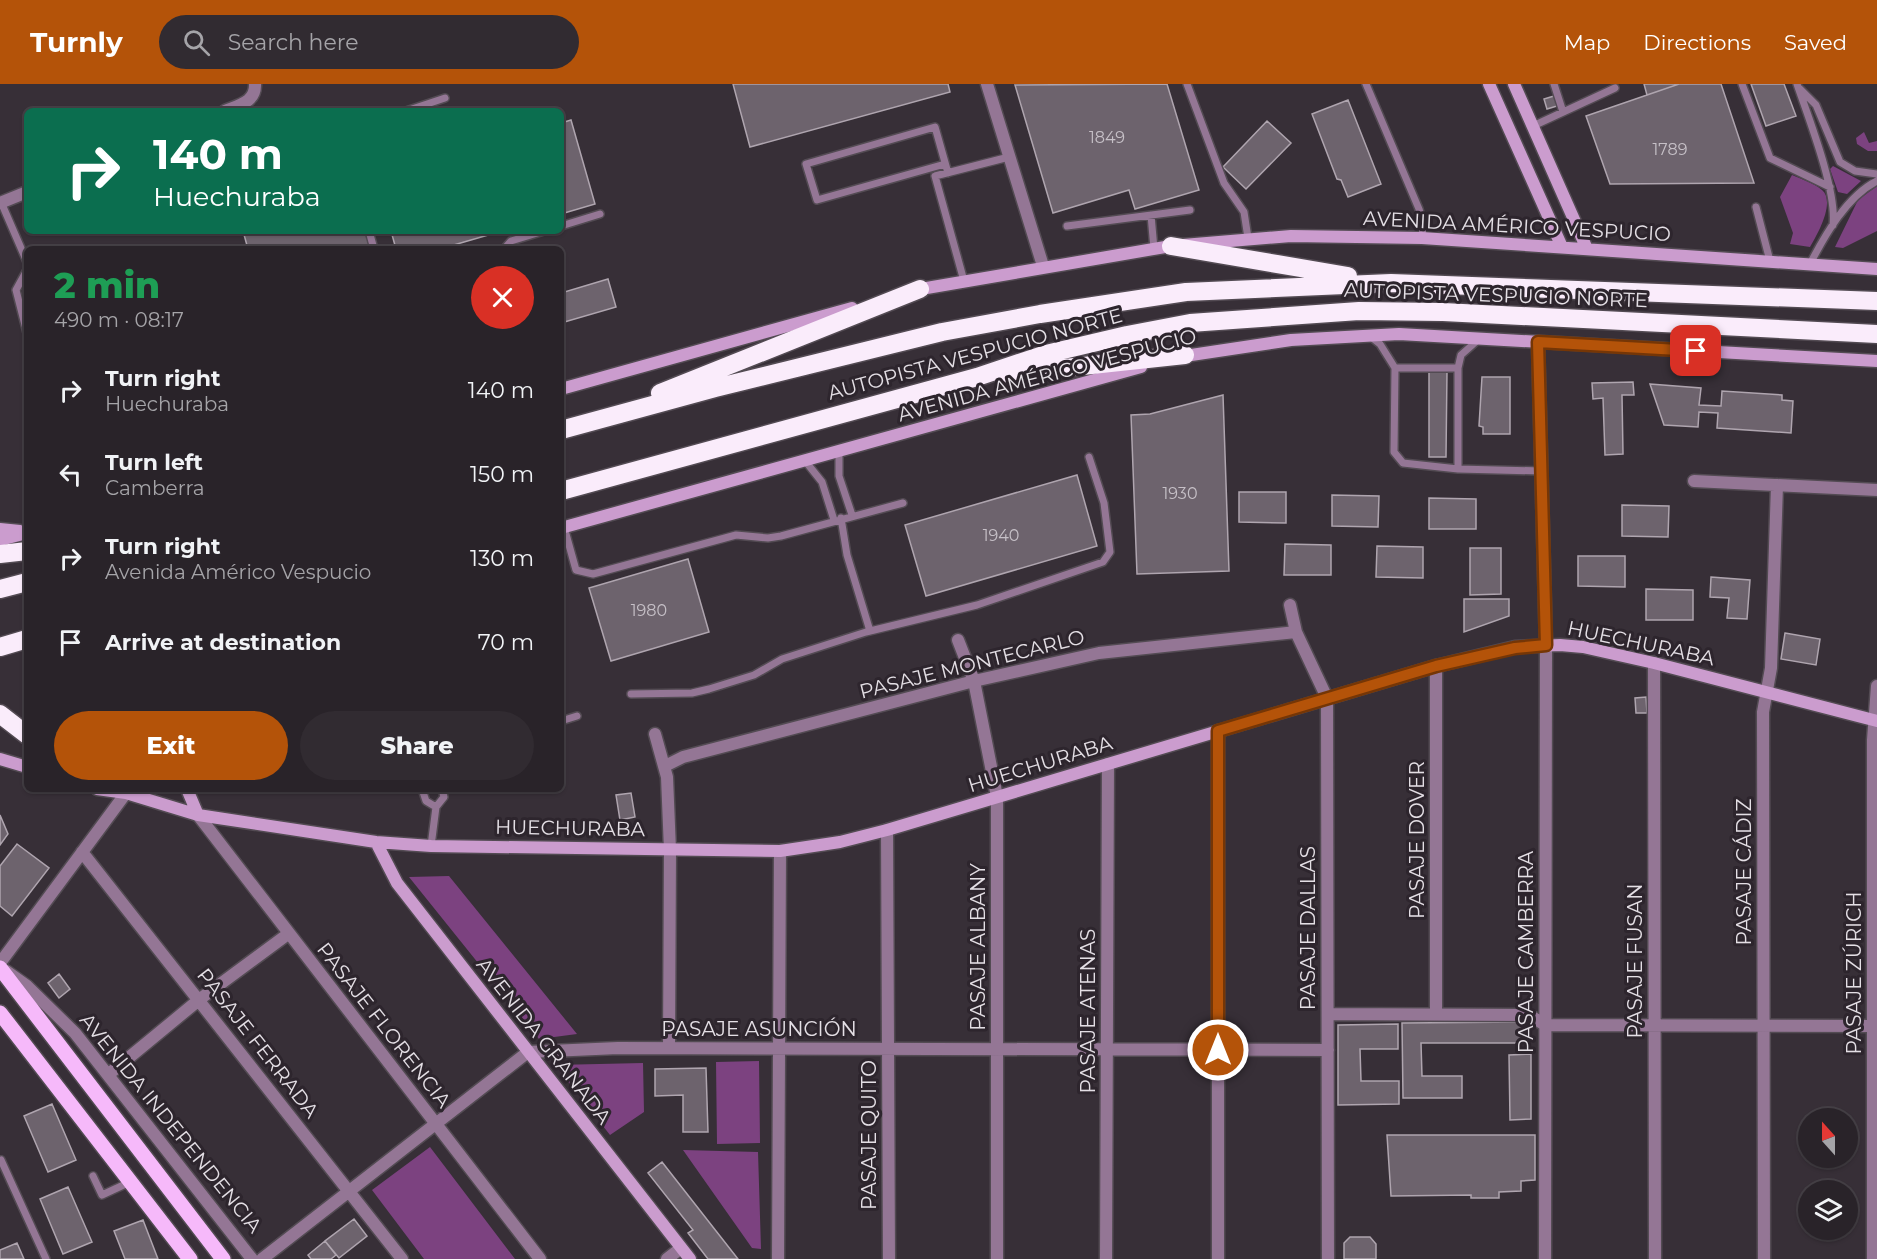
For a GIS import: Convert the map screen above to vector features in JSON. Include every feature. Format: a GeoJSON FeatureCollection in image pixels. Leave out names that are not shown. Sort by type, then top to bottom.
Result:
{"type":"FeatureCollection","features":[{"type":"Feature","properties":{"kind":"highway"},"geometry":{"type":"LineString","coordinates":[[1163,248],[1391,283]]}},
{"type":"Feature","properties":{"kind":"highway","name":"AUTOPISTA VESPUCIO NORTE"},"geometry":{"type":"LineString","coordinates":[[564,429],[879,347],[1021,317],[1186,292],[1391,283],[1877,301]]}},
{"type":"Feature","properties":{"kind":"highway"},"geometry":{"type":"LineString","coordinates":[[583,423],[920,289]]}},
{"type":"Feature","properties":{"kind":"highway","name":"AUTOPISTA VESPUCIO NORTE"},"geometry":{"type":"LineString","coordinates":[[564,490],[978,377],[1085,344],[1178,326],[1359,311],[1443,312],[1877,334]]}},
{"type":"Feature","properties":{"kind":"highway"},"geometry":{"type":"LineString","coordinates":[[978,377],[1185,355]]}},
{"type":"Feature","properties":{"kind":"highway"},"geometry":{"type":"LineString","coordinates":[[0,554],[24,551]]}},
{"type":"Feature","properties":{"kind":"highway"},"geometry":{"type":"LineString","coordinates":[[1,589],[24,583]]}},
{"type":"Feature","properties":{"kind":"highway"},"geometry":{"type":"LineString","coordinates":[[0,647],[24,640]]}},
{"type":"Feature","properties":{"kind":"highway"},"geometry":{"type":"LineString","coordinates":[[0,700],[24,718]]}},
{"type":"Feature","properties":{"kind":"highway"},"geometry":{"type":"LineString","coordinates":[[0,714],[24,733]]}},
{"type":"Feature","properties":{"kind":"main road"},"geometry":{"type":"LineString","coordinates":[[1489,84],[1562,247]]}},
{"type":"Feature","properties":{"kind":"main road"},"geometry":{"type":"LineString","coordinates":[[1514,84],[1587,249]]}},
{"type":"Feature","properties":{"kind":"main road","name":"AVENIDA AMÉRICO VESPUCIO"},"geometry":{"type":"LineString","coordinates":[[564,388],[920,289],[1043,266],[1248,238],[1335,235],[1422,238],[1877,269]]}},
{"type":"Feature","properties":{"kind":"main road","name":"AVENIDA AMÉRICO VESPUCIO"},"geometry":{"type":"LineString","coordinates":[[564,526],[839,453],[974,412],[1185,355],[1291,340],[1370,336],[1481,338],[1877,361]]}},
{"type":"Feature","properties":{"kind":"main road"},"geometry":{"type":"LineString","coordinates":[[0,529],[24,532]]}},
{"type":"Feature","properties":{"kind":"main road"},"geometry":{"type":"LineString","coordinates":[[0,540],[24,533]]}},
{"type":"Feature","properties":{"kind":"main road","name":"HUECHURABA"},"geometry":{"type":"LineString","coordinates":[[126,793],[198,815],[376,842],[431,846],[780,851],[840,842],[887,830],[1436,666],[1515,648],[1546,645],[1583,647],[1654,663],[1876,720]]}},
{"type":"Feature","properties":{"kind":"main road"},"geometry":{"type":"LineString","coordinates":[[0,759],[24,766]]}},
{"type":"Feature","properties":{"kind":"main road"},"geometry":{"type":"LineString","coordinates":[[119,792],[131,792]]}},
{"type":"Feature","properties":{"kind":"main road"},"geometry":{"type":"LineString","coordinates":[[188,792],[198,815]]}},
{"type":"Feature","properties":{"kind":"main road","name":"AVENIDA GRANADA"},"geometry":{"type":"LineString","coordinates":[[376,842],[397,883],[690,1259]]}},
{"type":"Feature","properties":{"kind":"main road","name":"AVENIDA INDEPENDENCIA"},"geometry":{"type":"LineString","coordinates":[[0,966],[223,1259]]}},
{"type":"Feature","properties":{"kind":"main road"},"geometry":{"type":"LineString","coordinates":[[0,1013],[190,1259]]}},
{"type":"Feature","properties":{"kind":"street"},"geometry":{"type":"LineString","coordinates":[[987,84],[1043,266]]}},
{"type":"Feature","properties":{"kind":"street"},"geometry":{"type":"LineString","coordinates":[[232,108],[250,100],[255,87]]}},
{"type":"Feature","properties":{"kind":"street"},"geometry":{"type":"LineString","coordinates":[[0,202],[24,193]]}},
{"type":"Feature","properties":{"kind":"street","name":"PASAJE CAMBERRA"},"geometry":{"type":"LineString","coordinates":[[1538,342],[1546,645],[1545,1259]]}},
{"type":"Feature","properties":{"kind":"street"},"geometry":{"type":"LineString","coordinates":[[1694,481],[1877,490]]}},
{"type":"Feature","properties":{"kind":"street","name":"PASAJE CÁDIZ"},"geometry":{"type":"LineString","coordinates":[[1764,1259],[1763,712],[1771,668],[1777,485]]}},
{"type":"Feature","properties":{"kind":"street","name":"PASAJE DALLAS"},"geometry":{"type":"LineString","coordinates":[[1290,604],[1296,632],[1327,698],[1328,1259]]}},
{"type":"Feature","properties":{"kind":"street","name":"PASAJE MONTECARLO"},"geometry":{"type":"LineString","coordinates":[[664,766],[683,757],[974,681],[1099,653],[1296,632]]}},
{"type":"Feature","properties":{"kind":"street","name":"PASAJE ALBANY"},"geometry":{"type":"LineString","coordinates":[[958,640],[974,681],[997,797],[997,1259]]}},
{"type":"Feature","properties":{"kind":"street","name":"PASAJE FUSAN"},"geometry":{"type":"LineString","coordinates":[[1654,663],[1655,1259]]}},
{"type":"Feature","properties":{"kind":"street","name":"PASAJE DOVER"},"geometry":{"type":"LineString","coordinates":[[1436,666],[1436,1014]]}},
{"type":"Feature","properties":{"kind":"street","name":"PASAJE ZÚRICH"},"geometry":{"type":"LineString","coordinates":[[1874,1259],[1875,1026],[1872,741],[1876,720],[1877,686]]}},
{"type":"Feature","properties":{"kind":"street"},"geometry":{"type":"LineString","coordinates":[[1218,731],[1218,1259]]}},
{"type":"Feature","properties":{"kind":"street"},"geometry":{"type":"LineString","coordinates":[[655,734],[664,766],[670,850],[669,1048]]}},
{"type":"Feature","properties":{"kind":"street","name":"PASAJE ATENAS"},"geometry":{"type":"LineString","coordinates":[[1106,1259],[1108,764]]}},
{"type":"Feature","properties":{"kind":"street"},"geometry":{"type":"LineString","coordinates":[[0,966],[126,793]]}},
{"type":"Feature","properties":{"kind":"street","name":"PASAJE FLORENCIA"},"geometry":{"type":"LineString","coordinates":[[198,815],[540,1259]]}},
{"type":"Feature","properties":{"kind":"street","name":"PASAJE QUITO"},"geometry":{"type":"LineString","coordinates":[[887,830],[889,1259]]}},
{"type":"Feature","properties":{"kind":"street"},"geometry":{"type":"LineString","coordinates":[[778,1259],[780,851]]}},
{"type":"Feature","properties":{"kind":"street","name":"PASAJE FERRADA"},"geometry":{"type":"LineString","coordinates":[[82,852],[200,999],[402,1259]]}},
{"type":"Feature","properties":{"kind":"street"},"geometry":{"type":"LineString","coordinates":[[109,1074],[200,999],[288,934]]}},
{"type":"Feature","properties":{"kind":"street","name":"AVENIDA INDEPENDENCIA"},"geometry":{"type":"LineString","coordinates":[[0,966],[42,1000],[75,1033],[252,1259]]}},
{"type":"Feature","properties":{"kind":"street"},"geometry":{"type":"LineString","coordinates":[[1328,1014],[1529,1015],[1545,1025],[1875,1026]]}},
{"type":"Feature","properties":{"kind":"street","name":"PASAJE ASUNCIÓN"},"geometry":{"type":"LineString","coordinates":[[528,1052],[669,1048],[1328,1050]]}},
{"type":"Feature","properties":{"kind":"street"},"geometry":{"type":"LineString","coordinates":[[262,1259],[528,1052]]}},
{"type":"Feature","properties":{"kind":"street"},"geometry":{"type":"LineString","coordinates":[[667,1259],[681,1248]]}},
{"type":"Feature","properties":{"kind":"lane"},"geometry":{"type":"LineString","coordinates":[[1187,84],[1224,183],[1244,212],[1248,238]]}},
{"type":"Feature","properties":{"kind":"lane"},"geometry":{"type":"LineString","coordinates":[[1366,84],[1419,209],[1423,223],[1422,238]]}},
{"type":"Feature","properties":{"kind":"lane"},"geometry":{"type":"LineString","coordinates":[[1554,84],[1563,112]]}},
{"type":"Feature","properties":{"kind":"lane"},"geometry":{"type":"LineString","coordinates":[[1742,84],[1770,158],[1830,187]]}},
{"type":"Feature","properties":{"kind":"lane"},"geometry":{"type":"LineString","coordinates":[[1798,86],[1830,187],[1834,205],[1833,225]]}},
{"type":"Feature","properties":{"kind":"lane"},"geometry":{"type":"LineString","coordinates":[[1798,86],[1816,105],[1840,162],[1855,171],[1877,174]]}},
{"type":"Feature","properties":{"kind":"lane"},"geometry":{"type":"LineString","coordinates":[[1533,126],[1615,88]]}},
{"type":"Feature","properties":{"kind":"lane"},"geometry":{"type":"LineString","coordinates":[[415,108],[445,98]]}},
{"type":"Feature","properties":{"kind":"lane"},"geometry":{"type":"LineString","coordinates":[[945,164],[817,200],[806,164],[935,127],[948,173]]}},
{"type":"Feature","properties":{"kind":"lane"},"geometry":{"type":"LineString","coordinates":[[964,281],[935,176],[1009,157]]}},
{"type":"Feature","properties":{"kind":"lane"},"geometry":{"type":"LineString","coordinates":[[1810,264],[1833,225],[1858,194],[1877,181]]}},
{"type":"Feature","properties":{"kind":"lane"},"geometry":{"type":"LineString","coordinates":[[0,202],[24,255]]}},
{"type":"Feature","properties":{"kind":"lane"},"geometry":{"type":"LineString","coordinates":[[1756,207],[1770,261]]}},
{"type":"Feature","properties":{"kind":"lane"},"geometry":{"type":"LineString","coordinates":[[1067,226],[1190,210]]}},
{"type":"Feature","properties":{"kind":"lane"},"geometry":{"type":"LineString","coordinates":[[564,225],[600,214]]}},
{"type":"Feature","properties":{"kind":"lane"},"geometry":{"type":"LineString","coordinates":[[1151,215],[1163,248]]}},
{"type":"Feature","properties":{"kind":"lane"},"geometry":{"type":"LineString","coordinates":[[507,246],[511,241],[534,234]]}},
{"type":"Feature","properties":{"kind":"lane"},"geometry":{"type":"LineString","coordinates":[[24,275],[16,290],[24,321]]}},
{"type":"Feature","properties":{"kind":"lane"},"geometry":{"type":"LineString","coordinates":[[1370,336],[1380,344],[1395,368],[1394,452],[1403,463],[1458,469],[1541,471]]}},
{"type":"Feature","properties":{"kind":"lane"},"geometry":{"type":"LineString","coordinates":[[1458,469],[1458,368],[1461,355],[1481,338]]}},
{"type":"Feature","properties":{"kind":"lane"},"geometry":{"type":"LineString","coordinates":[[1395,368],[1458,368]]}},
{"type":"Feature","properties":{"kind":"lane"},"geometry":{"type":"LineString","coordinates":[[839,453],[839,476],[852,516]]}},
{"type":"Feature","properties":{"kind":"lane"},"geometry":{"type":"LineString","coordinates":[[631,694],[692,693],[709,689],[754,675],[782,659],[870,631],[977,605],[1103,562],[1109,558],[1104,503],[1089,457]]}},
{"type":"Feature","properties":{"kind":"lane"},"geometry":{"type":"LineString","coordinates":[[806,462],[822,482],[838,519],[870,631]]}},
{"type":"Feature","properties":{"kind":"lane"},"geometry":{"type":"LineString","coordinates":[[564,533],[576,570],[593,574],[736,535],[768,538],[903,503]]}},
{"type":"Feature","properties":{"kind":"lane"},"geometry":{"type":"LineString","coordinates":[[564,720],[577,716]]}},
{"type":"Feature","properties":{"kind":"lane"},"geometry":{"type":"LineString","coordinates":[[423,792],[426,801],[436,807]]}},
{"type":"Feature","properties":{"kind":"lane"},"geometry":{"type":"LineString","coordinates":[[431,846],[436,807],[444,797],[443,792]]}},
{"type":"Feature","properties":{"kind":"lane"},"geometry":{"type":"LineString","coordinates":[[1,1160],[46,1259]]}},
{"type":"Feature","properties":{"kind":"lane"},"geometry":{"type":"LineString","coordinates":[[93,1176],[102,1195],[130,1182]]}},
{"type":"Feature","properties":{"kind":"shaded area"},"geometry":{"type":"Polygon","coordinates":[[[1864,132],[1869,143],[1877,141],[1877,151],[1868,151],[1857,144],[1856,138],[1864,132]]]}},
{"type":"Feature","properties":{"kind":"shaded area"},"geometry":{"type":"Polygon","coordinates":[[[1833,166],[1861,181],[1847,194],[1838,192],[1830,169],[1833,166]]]}},
{"type":"Feature","properties":{"kind":"shaded area"},"geometry":{"type":"Polygon","coordinates":[[[1792,175],[1815,185],[1826,195],[1824,218],[1810,247],[1790,244],[1793,233],[1780,197],[1792,175]]]}},
{"type":"Feature","properties":{"kind":"shaded area"},"geometry":{"type":"Polygon","coordinates":[[[1877,186],[1877,231],[1843,248],[1835,247],[1858,200],[1877,186]]]}},
{"type":"Feature","properties":{"kind":"shaded area"},"geometry":{"type":"Polygon","coordinates":[[[449,876],[577,1034],[539,1039],[409,877],[449,876]]]}},
{"type":"Feature","properties":{"kind":"shaded area"},"geometry":{"type":"Polygon","coordinates":[[[759,1061],[760,1143],[717,1144],[716,1062],[759,1061]]]}},
{"type":"Feature","properties":{"kind":"shaded area"},"geometry":{"type":"Polygon","coordinates":[[[643,1063],[644,1112],[610,1135],[555,1065],[643,1063]]]}},
{"type":"Feature","properties":{"kind":"shaded area"},"geometry":{"type":"Polygon","coordinates":[[[430,1147],[515,1259],[424,1259],[372,1190],[430,1147]]]}},
{"type":"Feature","properties":{"kind":"shaded area"},"geometry":{"type":"Polygon","coordinates":[[[683,1150],[758,1152],[761,1249],[752,1248],[683,1150]]]}},
{"type":"Feature","properties":{"kind":"building"},"geometry":{"type":"Polygon","coordinates":[[[733,84],[948,84],[950,92],[750,147],[733,84]]]}},
{"type":"Feature","properties":{"kind":"building"},"geometry":{"type":"Polygon","coordinates":[[[1167,84],[1199,190],[1135,209],[1129,190],[1053,213],[1015,85],[1167,84]]]}},
{"type":"Feature","properties":{"kind":"building"},"geometry":{"type":"Polygon","coordinates":[[[1644,84],[1679,84],[1647,95],[1644,84]]]}},
{"type":"Feature","properties":{"kind":"building"},"geometry":{"type":"Polygon","coordinates":[[[1679,84],[1721,84],[1754,183],[1610,184],[1586,116],[1679,84]]]}},
{"type":"Feature","properties":{"kind":"building"},"geometry":{"type":"Polygon","coordinates":[[[1751,84],[1784,84],[1796,116],[1766,126],[1751,84]]]}},
{"type":"Feature","properties":{"kind":"building"},"geometry":{"type":"Polygon","coordinates":[[[1554,96],[1557,106],[1547,109],[1544,99],[1554,96]]]}},
{"type":"Feature","properties":{"kind":"building"},"geometry":{"type":"Polygon","coordinates":[[[1348,100],[1381,184],[1348,197],[1341,180],[1337,179],[1312,114],[1348,100]]]}},
{"type":"Feature","properties":{"kind":"building"},"geometry":{"type":"Polygon","coordinates":[[[571,120],[595,204],[564,213],[564,122],[571,120]]]}},
{"type":"Feature","properties":{"kind":"building"},"geometry":{"type":"Polygon","coordinates":[[[1267,121],[1291,143],[1246,189],[1223,167],[1267,121]]]}},
{"type":"Feature","properties":{"kind":"building"},"geometry":{"type":"Polygon","coordinates":[[[244,234],[367,234],[370,246],[247,246],[244,234]]]}},
{"type":"Feature","properties":{"kind":"building"},"geometry":{"type":"Polygon","coordinates":[[[392,234],[492,234],[450,246],[395,246],[392,234]]]}},
{"type":"Feature","properties":{"kind":"building"},"geometry":{"type":"Polygon","coordinates":[[[608,279],[616,307],[564,322],[564,292],[608,279]]]}},
{"type":"Feature","properties":{"kind":"building"},"geometry":{"type":"Polygon","coordinates":[[[1429,371],[1447,371],[1446,457],[1429,457],[1429,371]]]}},
{"type":"Feature","properties":{"kind":"building"},"geometry":{"type":"Polygon","coordinates":[[[1482,377],[1510,377],[1510,434],[1483,434],[1483,427],[1479,426],[1482,377]]]}},
{"type":"Feature","properties":{"kind":"building"},"geometry":{"type":"Polygon","coordinates":[[[1633,382],[1634,395],[1622,395],[1623,454],[1605,455],[1603,398],[1593,399],[1592,383],[1633,382]]]}},
{"type":"Feature","properties":{"kind":"building"},"geometry":{"type":"Polygon","coordinates":[[[1650,384],[1701,388],[1699,405],[1721,406],[1722,391],[1782,395],[1782,400],[1793,401],[1791,433],[1717,428],[1718,413],[1699,412],[1698,427],[1664,425],[1650,384]]]}},
{"type":"Feature","properties":{"kind":"building"},"geometry":{"type":"Polygon","coordinates":[[[1223,395],[1229,571],[1137,574],[1131,415],[1150,414],[1223,395]]]}},
{"type":"Feature","properties":{"kind":"building"},"geometry":{"type":"Polygon","coordinates":[[[1077,475],[1097,546],[926,596],[905,525],[1077,475]]]}},
{"type":"Feature","properties":{"kind":"building"},"geometry":{"type":"Polygon","coordinates":[[[1239,492],[1286,492],[1286,523],[1239,522],[1239,492]]]}},
{"type":"Feature","properties":{"kind":"building"},"geometry":{"type":"Polygon","coordinates":[[[1332,495],[1379,496],[1378,527],[1332,526],[1332,495]]]}},
{"type":"Feature","properties":{"kind":"building"},"geometry":{"type":"Polygon","coordinates":[[[1429,498],[1476,499],[1476,529],[1429,529],[1429,498]]]}},
{"type":"Feature","properties":{"kind":"building"},"geometry":{"type":"Polygon","coordinates":[[[1622,505],[1669,506],[1668,537],[1622,536],[1622,505]]]}},
{"type":"Feature","properties":{"kind":"building"},"geometry":{"type":"Polygon","coordinates":[[[1285,544],[1331,545],[1331,575],[1284,575],[1285,544]]]}},
{"type":"Feature","properties":{"kind":"building"},"geometry":{"type":"Polygon","coordinates":[[[1377,546],[1423,547],[1423,578],[1376,577],[1377,546]]]}},
{"type":"Feature","properties":{"kind":"building"},"geometry":{"type":"Polygon","coordinates":[[[1470,548],[1501,548],[1501,594],[1470,595],[1470,548]]]}},
{"type":"Feature","properties":{"kind":"building"},"geometry":{"type":"Polygon","coordinates":[[[1578,556],[1625,556],[1625,587],[1578,586],[1578,556]]]}},
{"type":"Feature","properties":{"kind":"building"},"geometry":{"type":"Polygon","coordinates":[[[688,559],[709,632],[611,661],[589,588],[688,559]]]}},
{"type":"Feature","properties":{"kind":"building"},"geometry":{"type":"Polygon","coordinates":[[[1711,577],[1750,580],[1747,619],[1727,618],[1729,598],[1710,597],[1711,577]]]}},
{"type":"Feature","properties":{"kind":"building"},"geometry":{"type":"Polygon","coordinates":[[[1646,589],[1693,590],[1693,620],[1646,620],[1646,589]]]}},
{"type":"Feature","properties":{"kind":"building"},"geometry":{"type":"Polygon","coordinates":[[[1464,599],[1509,599],[1509,616],[1464,632],[1464,599]]]}},
{"type":"Feature","properties":{"kind":"building"},"geometry":{"type":"Polygon","coordinates":[[[1785,633],[1820,639],[1816,665],[1781,659],[1785,633]]]}},
{"type":"Feature","properties":{"kind":"building"},"geometry":{"type":"Polygon","coordinates":[[[1646,697],[1647,713],[1636,713],[1635,698],[1646,697]]]}},
{"type":"Feature","properties":{"kind":"building"},"geometry":{"type":"Polygon","coordinates":[[[631,793],[635,817],[620,820],[616,795],[631,793]]]}},
{"type":"Feature","properties":{"kind":"building"},"geometry":{"type":"Polygon","coordinates":[[[0,815],[8,834],[0,845],[0,815]]]}},
{"type":"Feature","properties":{"kind":"building"},"geometry":{"type":"Polygon","coordinates":[[[17,844],[49,868],[12,916],[0,906],[0,866],[17,844]]]}},
{"type":"Feature","properties":{"kind":"building"},"geometry":{"type":"Polygon","coordinates":[[[59,974],[70,989],[59,998],[48,983],[59,974]]]}},
{"type":"Feature","properties":{"kind":"building"},"geometry":{"type":"Polygon","coordinates":[[[1528,1022],[1528,1043],[1421,1043],[1422,1076],[1462,1076],[1462,1098],[1403,1098],[1402,1023],[1528,1022]]]}},
{"type":"Feature","properties":{"kind":"building"},"geometry":{"type":"Polygon","coordinates":[[[1398,1024],[1398,1049],[1360,1049],[1361,1081],[1399,1081],[1399,1104],[1338,1105],[1338,1025],[1398,1024]]]}},
{"type":"Feature","properties":{"kind":"building"},"geometry":{"type":"Polygon","coordinates":[[[1531,1054],[1531,1119],[1510,1120],[1509,1055],[1531,1054]]]}},
{"type":"Feature","properties":{"kind":"building"},"geometry":{"type":"Polygon","coordinates":[[[706,1068],[708,1132],[683,1132],[683,1095],[655,1096],[655,1069],[706,1068]]]}},
{"type":"Feature","properties":{"kind":"building"},"geometry":{"type":"Polygon","coordinates":[[[52,1104],[76,1160],[48,1172],[24,1116],[52,1104]]]}},
{"type":"Feature","properties":{"kind":"building"},"geometry":{"type":"Polygon","coordinates":[[[1387,1135],[1535,1135],[1535,1180],[1521,1181],[1521,1191],[1499,1192],[1499,1198],[1471,1198],[1471,1195],[1391,1196],[1387,1135]]]}},
{"type":"Feature","properties":{"kind":"building"},"geometry":{"type":"Polygon","coordinates":[[[662,1162],[738,1259],[708,1259],[688,1233],[693,1230],[648,1173],[662,1162]]]}},
{"type":"Feature","properties":{"kind":"building"},"geometry":{"type":"Polygon","coordinates":[[[68,1187],[92,1242],[63,1254],[40,1199],[68,1187]]]}},
{"type":"Feature","properties":{"kind":"building"},"geometry":{"type":"Polygon","coordinates":[[[354,1219],[367,1236],[339,1258],[325,1241],[354,1219]]]}},
{"type":"Feature","properties":{"kind":"building"},"geometry":{"type":"Polygon","coordinates":[[[143,1220],[158,1259],[125,1259],[114,1231],[143,1220]]]}},
{"type":"Feature","properties":{"kind":"building"},"geometry":{"type":"Polygon","coordinates":[[[1350,1237],[1370,1237],[1376,1244],[1376,1259],[1344,1259],[1344,1243],[1350,1237]]]}},
{"type":"Feature","properties":{"kind":"building"},"geometry":{"type":"Polygon","coordinates":[[[325,1241],[336,1255],[331,1259],[311,1259],[308,1255],[325,1241]]]}},
{"type":"Feature","properties":{"kind":"building"},"geometry":{"type":"Polygon","coordinates":[[[17,1243],[24,1259],[0,1259],[0,1250],[17,1243]]]}},
{"type":"Feature","properties":{"kind":"route"},"geometry":{"type":"LineString","coordinates":[[1218,1050],[1218,731],[1436,666],[1515,648],[1546,645],[1538,342],[1696,351]]}}]}
